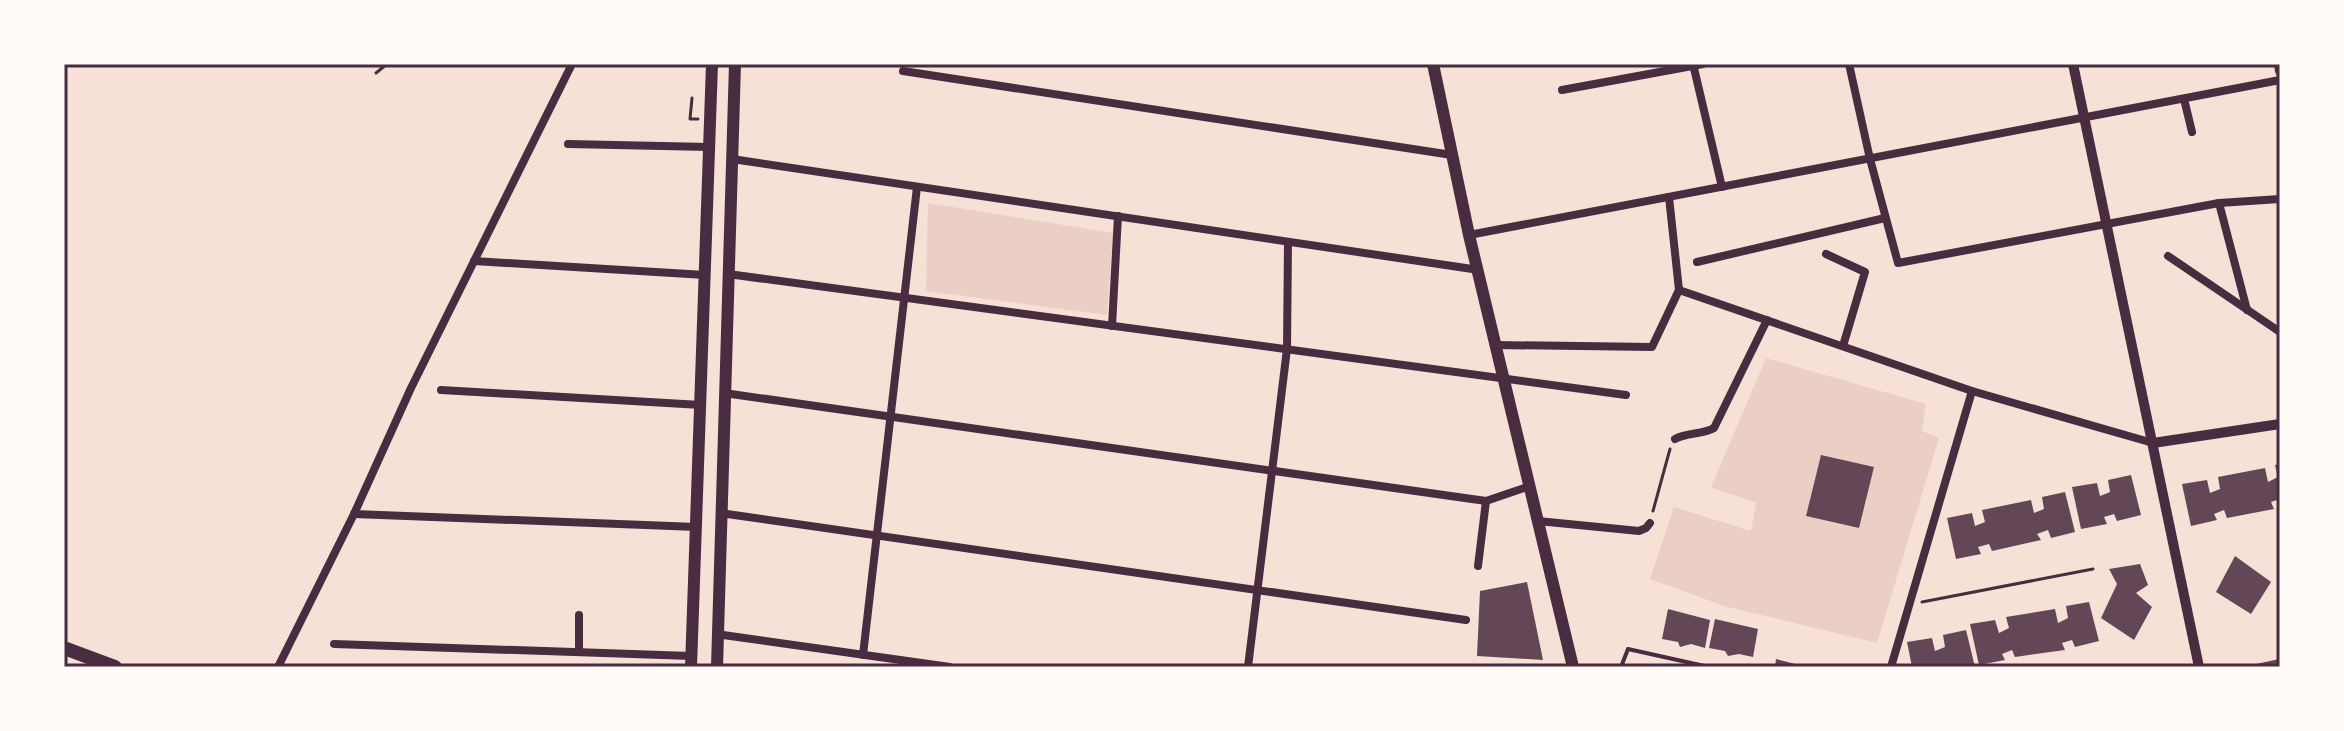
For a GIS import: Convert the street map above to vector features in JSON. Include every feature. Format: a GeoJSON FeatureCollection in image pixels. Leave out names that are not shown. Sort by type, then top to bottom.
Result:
{"type":"FeatureCollection","features":[{"type":"Feature","properties":{"kind":"highway"},"geometry":{"type":"LineString","coordinates":[[64,648],[115,667]]}},
{"type":"Feature","properties":{"kind":"main road"},"geometry":{"type":"LineString","coordinates":[[691,662],[712,64]]}},
{"type":"Feature","properties":{"kind":"main road"},"geometry":{"type":"LineString","coordinates":[[717,667],[735,64]]}},
{"type":"Feature","properties":{"kind":"main road"},"geometry":{"type":"LineString","coordinates":[[1433,64],[1469,235],[1573,667]]}},
{"type":"Feature","properties":{"kind":"street"},"geometry":{"type":"LineString","coordinates":[[278,667],[354,514],[411,388],[572,64]]}},
{"type":"Feature","properties":{"kind":"street"},"geometry":{"type":"LineString","coordinates":[[1849,64],[1898,263],[2219,203],[2280,199]]}},
{"type":"Feature","properties":{"kind":"street"},"geometry":{"type":"LineString","coordinates":[[2073,64],[2199,667]]}},
{"type":"Feature","properties":{"kind":"street"},"geometry":{"type":"LineString","coordinates":[[2279,64],[2280,71]]}},
{"type":"Feature","properties":{"kind":"street"},"geometry":{"type":"LineString","coordinates":[[1562,90],[1696,65],[1722,187]]}},
{"type":"Feature","properties":{"kind":"street"},"geometry":{"type":"LineString","coordinates":[[903,71],[1452,155]]}},
{"type":"Feature","properties":{"kind":"street"},"geometry":{"type":"LineString","coordinates":[[1469,235],[2280,80]]}},
{"type":"Feature","properties":{"kind":"street"},"geometry":{"type":"LineString","coordinates":[[2184,99],[2192,132]]}},
{"type":"Feature","properties":{"kind":"street"},"geometry":{"type":"LineString","coordinates":[[568,144],[709,147]]}},
{"type":"Feature","properties":{"kind":"street"},"geometry":{"type":"LineString","coordinates":[[732,159],[1479,270]]}},
{"type":"Feature","properties":{"kind":"street"},"geometry":{"type":"LineString","coordinates":[[863,655],[917,187]]}},
{"type":"Feature","properties":{"kind":"street"},"geometry":{"type":"LineString","coordinates":[[1496,345],[1652,347],[1679,290],[1669,197]]}},
{"type":"Feature","properties":{"kind":"street"},"geometry":{"type":"LineString","coordinates":[[2219,203],[2247,311]]}},
{"type":"Feature","properties":{"kind":"street"},"geometry":{"type":"LineString","coordinates":[[1112,326],[1118,216]]}},
{"type":"Feature","properties":{"kind":"street"},"geometry":{"type":"LineString","coordinates":[[1697,262],[1885,218]]}},
{"type":"Feature","properties":{"kind":"street"},"geometry":{"type":"LineString","coordinates":[[1248,667],[1287,349],[1288,242]]}},
{"type":"Feature","properties":{"kind":"street"},"geometry":{"type":"LineString","coordinates":[[1826,254],[1865,272],[1843,346]]}},
{"type":"Feature","properties":{"kind":"street"},"geometry":{"type":"LineString","coordinates":[[2168,256],[2280,332]]}},
{"type":"Feature","properties":{"kind":"street"},"geometry":{"type":"LineString","coordinates":[[474,261],[705,275]]}},
{"type":"Feature","properties":{"kind":"street"},"geometry":{"type":"LineString","coordinates":[[728,274],[1626,395]]}},
{"type":"Feature","properties":{"kind":"street"},"geometry":{"type":"LineString","coordinates":[[1679,290],[1972,391],[2153,443],[2280,424]]}},
{"type":"Feature","properties":{"kind":"street"},"geometry":{"type":"LineString","coordinates":[[1675,439],[1683,434],[1707,432],[1714,428],[1767,320]]}},
{"type":"Feature","properties":{"kind":"street"},"geometry":{"type":"LineString","coordinates":[[441,390],[701,405]]}},
{"type":"Feature","properties":{"kind":"street"},"geometry":{"type":"LineString","coordinates":[[1891,667],[1972,391]]}},
{"type":"Feature","properties":{"kind":"street"},"geometry":{"type":"LineString","coordinates":[[724,393],[1486,501],[1530,486]]}},
{"type":"Feature","properties":{"kind":"street"},"geometry":{"type":"LineString","coordinates":[[1478,566],[1486,501]]}},
{"type":"Feature","properties":{"kind":"street"},"geometry":{"type":"LineString","coordinates":[[720,513],[1466,620]]}},
{"type":"Feature","properties":{"kind":"street"},"geometry":{"type":"LineString","coordinates":[[354,514],[697,527]]}},
{"type":"Feature","properties":{"kind":"street"},"geometry":{"type":"LineString","coordinates":[[1538,521],[1639,531],[1650,523]]}},
{"type":"Feature","properties":{"kind":"street"},"geometry":{"type":"LineString","coordinates":[[579,615],[579,652]]}},
{"type":"Feature","properties":{"kind":"street"},"geometry":{"type":"LineString","coordinates":[[716,634],[950,667]]}},
{"type":"Feature","properties":{"kind":"street"},"geometry":{"type":"LineString","coordinates":[[334,644],[579,652],[691,662]]}},
{"type":"Feature","properties":{"kind":"lane"},"geometry":{"type":"LineString","coordinates":[[1621,667],[1628,649],[1709,667]]}},
{"type":"Feature","properties":{"kind":"path"},"geometry":{"type":"LineString","coordinates":[[376,73],[387,64]]}},
{"type":"Feature","properties":{"kind":"path"},"geometry":{"type":"LineString","coordinates":[[690,119],[692,98]]}},
{"type":"Feature","properties":{"kind":"path"},"geometry":{"type":"LineString","coordinates":[[1650,523],[1675,439]]}},
{"type":"Feature","properties":{"kind":"path"},"geometry":{"type":"LineString","coordinates":[[1911,604],[2093,569]]}},
{"type":"Feature","properties":{"kind":"shaded area"},"geometry":{"type":"Polygon","coordinates":[[[928,203],[1113,233],[1107,315],[926,291],[928,203]]]}},
{"type":"Feature","properties":{"kind":"shaded area"},"geometry":{"type":"Polygon","coordinates":[[[1766,358],[1926,404],[1922,431],[1939,438],[1877,643],[1724,606],[1650,579],[1674,507],[1751,531],[1756,503],[1711,487],[1766,358]]]}},
{"type":"Feature","properties":{"kind":"building"},"geometry":{"type":"Polygon","coordinates":[[[1821,455],[1874,467],[1859,528],[1806,516],[1821,455]]]}},
{"type":"Feature","properties":{"kind":"building"},"geometry":{"type":"Polygon","coordinates":[[[2280,464],[2280,499],[2271,502],[2274,509],[2227,518],[2224,510],[2214,514],[2217,520],[2191,526],[2182,484],[2207,480],[2210,493],[2220,489],[2218,477],[2265,468],[2268,482],[2278,477],[2275,465],[2280,464]]]}},
{"type":"Feature","properties":{"kind":"building"},"geometry":{"type":"Polygon","coordinates":[[[2131,475],[2141,515],[2117,521],[2114,514],[2104,517],[2107,524],[2081,529],[2072,487],[2097,483],[2100,496],[2110,492],[2108,480],[2131,475]]]}},
{"type":"Feature","properties":{"kind":"building"},"geometry":{"type":"Polygon","coordinates":[[[2065,492],[2075,532],[2051,538],[2048,530],[2037,534],[2041,540],[1992,551],[1989,544],[1978,547],[1981,554],[1956,559],[1947,518],[1972,513],[1975,526],[1985,522],[1982,510],[2031,500],[2034,513],[2044,509],[2042,497],[2065,492]]]}},
{"type":"Feature","properties":{"kind":"building"},"geometry":{"type":"Polygon","coordinates":[[[2235,556],[2271,582],[2251,614],[2216,592],[2235,556]]]}},
{"type":"Feature","properties":{"kind":"building"},"geometry":{"type":"Polygon","coordinates":[[[2140,564],[2148,585],[2136,593],[2152,607],[2134,640],[2101,618],[2117,584],[2109,569],[2140,564]]]}},
{"type":"Feature","properties":{"kind":"building"},"geometry":{"type":"Polygon","coordinates":[[[1527,582],[1543,660],[1477,656],[1480,591],[1527,582]]]}},
{"type":"Feature","properties":{"kind":"building"},"geometry":{"type":"Polygon","coordinates":[[[2089,602],[2099,641],[2075,647],[2072,640],[2062,643],[2065,650],[2015,657],[2012,650],[2002,654],[2005,660],[1979,665],[1970,624],[1995,620],[1999,633],[2009,628],[2006,617],[2055,609],[2058,623],[2068,618],[2066,606],[2089,602]]]}},
{"type":"Feature","properties":{"kind":"building"},"geometry":{"type":"Polygon","coordinates":[[[1668,609],[1710,620],[1705,648],[1691,644],[1680,647],[1678,642],[1662,639],[1668,609]]]}},
{"type":"Feature","properties":{"kind":"building"},"geometry":{"type":"Polygon","coordinates":[[[1715,619],[1758,629],[1753,657],[1739,654],[1728,656],[1725,651],[1709,648],[1715,619]]]}},
{"type":"Feature","properties":{"kind":"building"},"geometry":{"type":"Polygon","coordinates":[[[1966,630],[1975,667],[1912,667],[1907,642],[1932,638],[1935,651],[1945,647],[1943,635],[1966,630]]]}},
{"type":"Feature","properties":{"kind":"building"},"geometry":{"type":"Polygon","coordinates":[[[1776,659],[1803,666],[1803,667],[1775,667],[1776,659]]]}},
{"type":"Feature","properties":{"kind":"building"},"geometry":{"type":"Polygon","coordinates":[[[2279,659],[2280,667],[2256,667],[2256,664],[2279,659]]]}}]}
